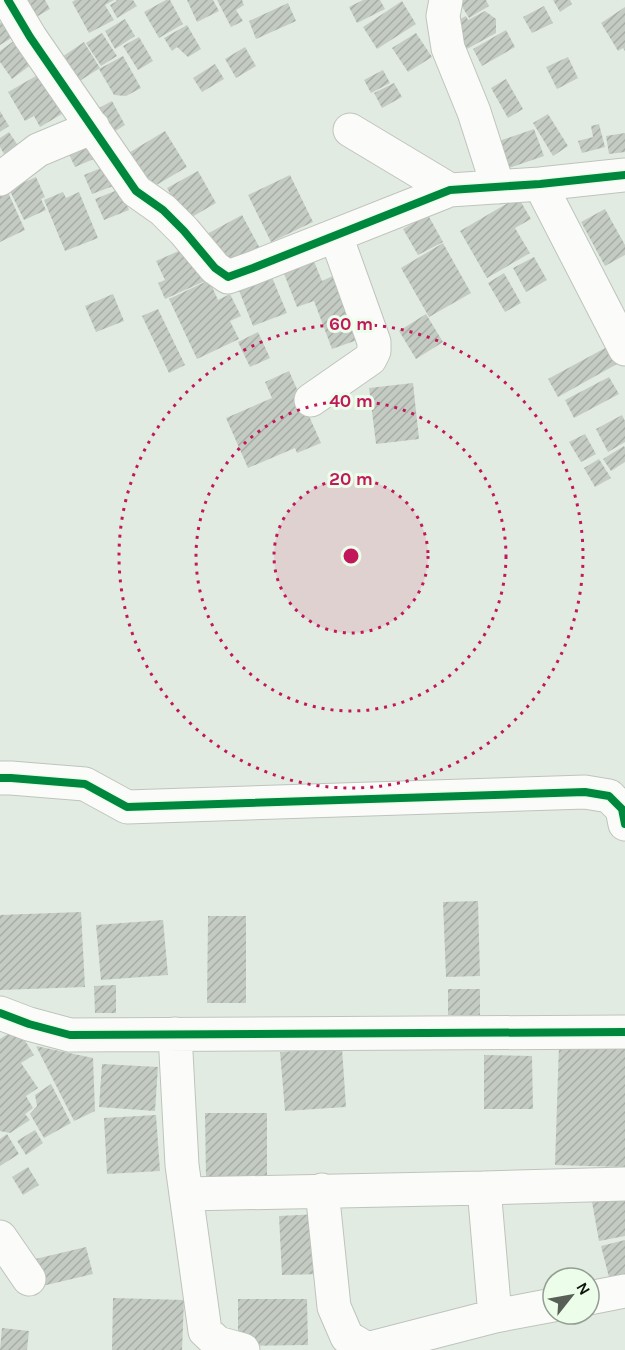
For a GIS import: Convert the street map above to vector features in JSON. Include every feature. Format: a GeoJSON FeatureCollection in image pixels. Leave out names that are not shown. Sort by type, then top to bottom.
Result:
{"type":"FeatureCollection","features":[{"type":"Feature","properties":{"kind":"street"},"geometry":{"type":"LineString","coordinates":[[8,0],[30,37],[136,191],[163,210],[215,268],[228,277],[450,190],[625,175]]}},
{"type":"Feature","properties":{"kind":"street"},"geometry":{"type":"LineString","coordinates":[[446,0],[443,16],[448,48],[474,112],[498,187]]}},
{"type":"Feature","properties":{"kind":"street"},"geometry":{"type":"LineString","coordinates":[[0,179],[38,150],[93,127]]}},
{"type":"Feature","properties":{"kind":"street"},"geometry":{"type":"LineString","coordinates":[[350,130],[450,190]]}},
{"type":"Feature","properties":{"kind":"street"},"geometry":{"type":"LineString","coordinates":[[540,184],[625,349]]}},
{"type":"Feature","properties":{"kind":"street"},"geometry":{"type":"LineString","coordinates":[[311,400],[370,359],[374,351],[374,342],[336,236]]}},
{"type":"Feature","properties":{"kind":"street"},"geometry":{"type":"LineString","coordinates":[[0,778],[85,784],[127,807],[585,792],[609,796],[622,809],[625,824]]}},
{"type":"Feature","properties":{"kind":"street"},"geometry":{"type":"LineString","coordinates":[[0,1013],[70,1035],[625,1032]]}},
{"type":"Feature","properties":{"kind":"street"},"geometry":{"type":"LineString","coordinates":[[175,1034],[182,1165],[205,1331],[218,1342],[243,1350]]}},
{"type":"Feature","properties":{"kind":"street"},"geometry":{"type":"LineString","coordinates":[[186,1194],[625,1184]]}},
{"type":"Feature","properties":{"kind":"street"},"geometry":{"type":"LineString","coordinates":[[484,1188],[495,1316]]}},
{"type":"Feature","properties":{"kind":"street"},"geometry":{"type":"LineString","coordinates":[[322,1190],[334,1307],[347,1337],[367,1349],[495,1316],[541,1307]]}},
{"type":"Feature","properties":{"kind":"street"},"geometry":{"type":"LineString","coordinates":[[0,1237],[29,1279]]}},
{"type":"Feature","properties":{"kind":"street"},"geometry":{"type":"LineString","coordinates":[[601,1296],[625,1291]]}},
{"type":"Feature","properties":{"kind":"building"},"geometry":{"type":"Polygon","coordinates":[[[20,0],[45,0],[50,9],[31,20],[20,0]]]}},
{"type":"Feature","properties":{"kind":"building"},"geometry":{"type":"Polygon","coordinates":[[[75,0],[114,0],[105,5],[114,20],[89,33],[72,2],[75,0]]]}},
{"type":"Feature","properties":{"kind":"building"},"geometry":{"type":"Polygon","coordinates":[[[116,0],[133,0],[137,6],[117,18],[110,5],[116,0]]]}},
{"type":"Feature","properties":{"kind":"building"},"geometry":{"type":"Polygon","coordinates":[[[170,0],[183,24],[159,38],[144,12],[170,0]]]}},
{"type":"Feature","properties":{"kind":"building"},"geometry":{"type":"Polygon","coordinates":[[[187,0],[213,0],[219,11],[197,22],[187,0]]]}},
{"type":"Feature","properties":{"kind":"building"},"geometry":{"type":"Polygon","coordinates":[[[217,0],[242,0],[244,5],[236,10],[243,21],[231,27],[217,0]]]}},
{"type":"Feature","properties":{"kind":"building"},"geometry":{"type":"Polygon","coordinates":[[[363,0],[380,0],[385,9],[357,23],[349,7],[363,0]]]}},
{"type":"Feature","properties":{"kind":"building"},"geometry":{"type":"Polygon","coordinates":[[[458,0],[486,0],[489,6],[469,18],[458,0]]]}},
{"type":"Feature","properties":{"kind":"building"},"geometry":{"type":"Polygon","coordinates":[[[553,0],[570,0],[572,4],[560,12],[553,0]]]}},
{"type":"Feature","properties":{"kind":"building"},"geometry":{"type":"Polygon","coordinates":[[[402,1],[416,24],[377,49],[363,27],[402,1]]]}},
{"type":"Feature","properties":{"kind":"building"},"geometry":{"type":"Polygon","coordinates":[[[288,3],[296,21],[256,39],[249,21],[288,3]]]}},
{"type":"Feature","properties":{"kind":"building"},"geometry":{"type":"Polygon","coordinates":[[[544,6],[553,23],[532,33],[523,17],[544,6]]]}},
{"type":"Feature","properties":{"kind":"building"},"geometry":{"type":"Polygon","coordinates":[[[625,7],[625,51],[623,48],[618,51],[601,23],[625,7]]]}},
{"type":"Feature","properties":{"kind":"building"},"geometry":{"type":"Polygon","coordinates":[[[485,11],[496,19],[496,33],[467,49],[453,23],[466,16],[468,20],[485,11]]]}},
{"type":"Feature","properties":{"kind":"building"},"geometry":{"type":"Polygon","coordinates":[[[125,19],[135,36],[115,49],[105,31],[125,19]]]}},
{"type":"Feature","properties":{"kind":"building"},"geometry":{"type":"Polygon","coordinates":[[[3,21],[13,37],[0,45],[0,23],[3,21]]]}},
{"type":"Feature","properties":{"kind":"building"},"geometry":{"type":"Polygon","coordinates":[[[187,25],[201,49],[188,57],[177,47],[172,51],[164,38],[187,25]]]}},
{"type":"Feature","properties":{"kind":"building"},"geometry":{"type":"Polygon","coordinates":[[[506,30],[515,47],[482,66],[473,49],[506,30]]]}},
{"type":"Feature","properties":{"kind":"building"},"geometry":{"type":"Polygon","coordinates":[[[102,33],[117,56],[101,66],[86,43],[102,33]]]}},
{"type":"Feature","properties":{"kind":"building"},"geometry":{"type":"Polygon","coordinates":[[[416,33],[432,57],[408,72],[392,48],[416,33]]]}},
{"type":"Feature","properties":{"kind":"building"},"geometry":{"type":"Polygon","coordinates":[[[139,37],[153,61],[138,70],[123,46],[139,37]]]}},
{"type":"Feature","properties":{"kind":"building"},"geometry":{"type":"Polygon","coordinates":[[[15,40],[32,64],[12,79],[0,62],[0,51],[15,40]]]}},
{"type":"Feature","properties":{"kind":"building"},"geometry":{"type":"Polygon","coordinates":[[[84,42],[100,68],[78,82],[62,57],[84,42]]]}},
{"type":"Feature","properties":{"kind":"building"},"geometry":{"type":"Polygon","coordinates":[[[245,47],[256,66],[236,78],[225,59],[245,47]]]}},
{"type":"Feature","properties":{"kind":"building"},"geometry":{"type":"Polygon","coordinates":[[[123,56],[141,88],[126,96],[114,95],[99,69],[123,56]]]}},
{"type":"Feature","properties":{"kind":"building"},"geometry":{"type":"Polygon","coordinates":[[[568,57],[578,78],[557,89],[546,67],[568,57]]]}},
{"type":"Feature","properties":{"kind":"building"},"geometry":{"type":"Polygon","coordinates":[[[215,64],[224,79],[202,92],[193,78],[215,64]]]}},
{"type":"Feature","properties":{"kind":"building"},"geometry":{"type":"Polygon","coordinates":[[[50,68],[72,108],[40,127],[34,116],[25,121],[8,92],[50,68]]]}},
{"type":"Feature","properties":{"kind":"building"},"geometry":{"type":"Polygon","coordinates":[[[383,70],[390,83],[371,93],[364,80],[383,70]]]}},
{"type":"Feature","properties":{"kind":"building"},"geometry":{"type":"Polygon","coordinates":[[[506,79],[523,109],[508,118],[491,88],[506,79]]]}},
{"type":"Feature","properties":{"kind":"building"},"geometry":{"type":"Polygon","coordinates":[[[394,83],[402,97],[382,108],[374,93],[394,83]]]}},
{"type":"Feature","properties":{"kind":"building"},"geometry":{"type":"Polygon","coordinates":[[[112,101],[125,125],[109,135],[95,110],[112,101]]]}},
{"type":"Feature","properties":{"kind":"building"},"geometry":{"type":"Polygon","coordinates":[[[0,111],[9,126],[0,132],[0,111]]]}},
{"type":"Feature","properties":{"kind":"building"},"geometry":{"type":"Polygon","coordinates":[[[548,114],[568,146],[553,156],[533,123],[548,114]]]}},
{"type":"Feature","properties":{"kind":"building"},"geometry":{"type":"Polygon","coordinates":[[[599,124],[605,147],[582,153],[578,141],[593,137],[591,126],[599,124]]]}},
{"type":"Feature","properties":{"kind":"building"},"geometry":{"type":"Polygon","coordinates":[[[534,129],[544,156],[509,168],[499,141],[534,129]]]}},
{"type":"Feature","properties":{"kind":"building"},"geometry":{"type":"Polygon","coordinates":[[[92,131],[103,155],[75,167],[64,144],[92,131]]]}},
{"type":"Feature","properties":{"kind":"building"},"geometry":{"type":"Polygon","coordinates":[[[165,131],[187,167],[148,190],[122,157],[165,131]]]}},
{"type":"Feature","properties":{"kind":"building"},"geometry":{"type":"Polygon","coordinates":[[[9,132],[21,150],[7,159],[0,147],[0,138],[9,132]]]}},
{"type":"Feature","properties":{"kind":"building"},"geometry":{"type":"Polygon","coordinates":[[[625,133],[625,152],[609,154],[606,136],[625,133]]]}},
{"type":"Feature","properties":{"kind":"building"},"geometry":{"type":"Polygon","coordinates":[[[108,165],[116,185],[92,194],[84,175],[108,165]]]}},
{"type":"Feature","properties":{"kind":"building"},"geometry":{"type":"Polygon","coordinates":[[[198,171],[216,203],[185,221],[167,188],[198,171]]]}},
{"type":"Feature","properties":{"kind":"building"},"geometry":{"type":"Polygon","coordinates":[[[290,175],[313,222],[271,242],[248,195],[290,175]]]}},
{"type":"Feature","properties":{"kind":"building"},"geometry":{"type":"Polygon","coordinates":[[[36,177],[45,197],[41,199],[46,210],[24,220],[9,189],[36,177]]]}},
{"type":"Feature","properties":{"kind":"building"},"geometry":{"type":"Polygon","coordinates":[[[120,189],[129,210],[104,220],[95,199],[120,189]]]}},
{"type":"Feature","properties":{"kind":"building"},"geometry":{"type":"Polygon","coordinates":[[[7,190],[25,230],[0,242],[0,193],[7,190]]]}},
{"type":"Feature","properties":{"kind":"building"},"geometry":{"type":"Polygon","coordinates":[[[63,192],[66,198],[79,192],[98,238],[65,251],[44,200],[63,192]]]}},
{"type":"Feature","properties":{"kind":"building"},"geometry":{"type":"Polygon","coordinates":[[[518,197],[531,219],[515,228],[530,253],[487,278],[460,231],[518,197]]]}},
{"type":"Feature","properties":{"kind":"building"},"geometry":{"type":"Polygon","coordinates":[[[605,209],[625,245],[625,255],[605,266],[581,222],[605,209]]]}},
{"type":"Feature","properties":{"kind":"building"},"geometry":{"type":"Polygon","coordinates":[[[242,215],[262,252],[227,271],[207,234],[242,215]]]}},
{"type":"Feature","properties":{"kind":"building"},"geometry":{"type":"Polygon","coordinates":[[[428,215],[443,242],[418,255],[403,229],[428,215]]]}},
{"type":"Feature","properties":{"kind":"building"},"geometry":{"type":"Polygon","coordinates":[[[443,243],[471,293],[429,317],[401,268],[443,243]]]}},
{"type":"Feature","properties":{"kind":"building"},"geometry":{"type":"Polygon","coordinates":[[[190,246],[205,281],[165,299],[158,283],[165,280],[156,261],[190,246]]]}},
{"type":"Feature","properties":{"kind":"building"},"geometry":{"type":"Polygon","coordinates":[[[311,254],[322,281],[335,275],[360,339],[332,349],[314,301],[297,307],[281,266],[311,254]]]}},
{"type":"Feature","properties":{"kind":"building"},"geometry":{"type":"Polygon","coordinates":[[[534,257],[547,280],[526,292],[513,268],[534,257]]]}},
{"type":"Feature","properties":{"kind":"building"},"geometry":{"type":"Polygon","coordinates":[[[504,273],[521,303],[505,312],[488,283],[504,273]]]}},
{"type":"Feature","properties":{"kind":"building"},"geometry":{"type":"Polygon","coordinates":[[[271,275],[287,313],[253,326],[238,288],[271,275]]]}},
{"type":"Feature","properties":{"kind":"building"},"geometry":{"type":"Polygon","coordinates":[[[209,280],[218,300],[230,294],[241,316],[230,321],[239,339],[197,359],[169,299],[209,280]]]}},
{"type":"Feature","properties":{"kind":"building"},"geometry":{"type":"Polygon","coordinates":[[[113,294],[124,321],[96,332],[85,306],[113,294]]]}},
{"type":"Feature","properties":{"kind":"building"},"geometry":{"type":"Polygon","coordinates":[[[158,309],[185,365],[169,373],[142,316],[158,309]]]}},
{"type":"Feature","properties":{"kind":"building"},"geometry":{"type":"Polygon","coordinates":[[[426,314],[443,342],[416,359],[399,331],[426,314]]]}},
{"type":"Feature","properties":{"kind":"building"},"geometry":{"type":"Polygon","coordinates":[[[258,332],[270,358],[250,367],[238,342],[258,332]]]}},
{"type":"Feature","properties":{"kind":"building"},"geometry":{"type":"Polygon","coordinates":[[[607,347],[617,364],[558,397],[548,379],[607,347]]]}},
{"type":"Feature","properties":{"kind":"building"},"geometry":{"type":"Polygon","coordinates":[[[289,371],[321,443],[297,453],[295,448],[248,468],[226,418],[272,398],[265,382],[289,371]]]}},
{"type":"Feature","properties":{"kind":"building"},"geometry":{"type":"Polygon","coordinates":[[[609,377],[619,394],[574,418],[565,400],[609,377]]]}},
{"type":"Feature","properties":{"kind":"building"},"geometry":{"type":"Polygon","coordinates":[[[413,383],[419,439],[376,444],[369,388],[413,383]]]}},
{"type":"Feature","properties":{"kind":"building"},"geometry":{"type":"Polygon","coordinates":[[[622,415],[625,421],[625,442],[608,452],[596,429],[622,415]]]}},
{"type":"Feature","properties":{"kind":"building"},"geometry":{"type":"Polygon","coordinates":[[[585,434],[596,454],[581,462],[569,442],[585,434]]]}},
{"type":"Feature","properties":{"kind":"building"},"geometry":{"type":"Polygon","coordinates":[[[624,446],[625,462],[611,471],[603,459],[624,446]]]}},
{"type":"Feature","properties":{"kind":"building"},"geometry":{"type":"Polygon","coordinates":[[[599,459],[611,478],[595,487],[584,468],[599,459]]]}},
{"type":"Feature","properties":{"kind":"building"},"geometry":{"type":"Polygon","coordinates":[[[478,901],[480,976],[446,977],[443,902],[478,901]]]}},
{"type":"Feature","properties":{"kind":"building"},"geometry":{"type":"Polygon","coordinates":[[[81,912],[85,987],[0,990],[0,915],[81,912]]]}},
{"type":"Feature","properties":{"kind":"building"},"geometry":{"type":"Polygon","coordinates":[[[208,916],[246,916],[246,1003],[207,1003],[208,916]]]}},
{"type":"Feature","properties":{"kind":"building"},"geometry":{"type":"Polygon","coordinates":[[[163,920],[168,975],[101,980],[96,925],[163,920]]]}},
{"type":"Feature","properties":{"kind":"building"},"geometry":{"type":"Polygon","coordinates":[[[116,985],[116,1013],[95,1013],[94,986],[116,985]]]}},
{"type":"Feature","properties":{"kind":"building"},"geometry":{"type":"Polygon","coordinates":[[[448,989],[480,989],[480,1015],[448,1015],[448,989]]]}},
{"type":"Feature","properties":{"kind":"building"},"geometry":{"type":"Polygon","coordinates":[[[17,1028],[34,1055],[21,1063],[38,1088],[26,1096],[33,1108],[25,1114],[30,1120],[10,1133],[0,1131],[0,1039],[17,1028]]]}},
{"type":"Feature","properties":{"kind":"building"},"geometry":{"type":"Polygon","coordinates":[[[559,1044],[625,1047],[625,1167],[555,1165],[559,1044]]]}},
{"type":"Feature","properties":{"kind":"building"},"geometry":{"type":"Polygon","coordinates":[[[36,1046],[93,1058],[95,1111],[74,1121],[36,1046]]]}},
{"type":"Feature","properties":{"kind":"building"},"geometry":{"type":"Polygon","coordinates":[[[342,1048],[346,1107],[285,1111],[280,1052],[342,1048]]]}},
{"type":"Feature","properties":{"kind":"building"},"geometry":{"type":"Polygon","coordinates":[[[484,1055],[532,1056],[533,1109],[484,1109],[484,1055]]]}},
{"type":"Feature","properties":{"kind":"building"},"geometry":{"type":"Polygon","coordinates":[[[102,1064],[158,1067],[155,1111],[99,1107],[102,1064]]]}},
{"type":"Feature","properties":{"kind":"building"},"geometry":{"type":"Polygon","coordinates":[[[51,1084],[71,1123],[44,1138],[30,1114],[37,1106],[35,1095],[51,1084]]]}},
{"type":"Feature","properties":{"kind":"building"},"geometry":{"type":"Polygon","coordinates":[[[205,1113],[267,1113],[267,1178],[206,1179],[205,1113]]]}},
{"type":"Feature","properties":{"kind":"building"},"geometry":{"type":"Polygon","coordinates":[[[156,1115],[160,1171],[107,1174],[104,1118],[156,1115]]]}},
{"type":"Feature","properties":{"kind":"building"},"geometry":{"type":"Polygon","coordinates":[[[35,1130],[43,1143],[26,1155],[17,1141],[35,1130]]]}},
{"type":"Feature","properties":{"kind":"building"},"geometry":{"type":"Polygon","coordinates":[[[7,1134],[19,1154],[0,1166],[0,1139],[7,1134]]]}},
{"type":"Feature","properties":{"kind":"building"},"geometry":{"type":"Polygon","coordinates":[[[28,1167],[39,1185],[23,1195],[12,1177],[28,1167]]]}},
{"type":"Feature","properties":{"kind":"building"},"geometry":{"type":"Polygon","coordinates":[[[625,1196],[625,1236],[599,1241],[592,1202],[625,1196]]]}},
{"type":"Feature","properties":{"kind":"building"},"geometry":{"type":"Polygon","coordinates":[[[320,1214],[322,1274],[282,1275],[279,1216],[320,1214]]]}},
{"type":"Feature","properties":{"kind":"building"},"geometry":{"type":"Polygon","coordinates":[[[625,1240],[625,1281],[611,1285],[601,1246],[625,1240]]]}},
{"type":"Feature","properties":{"kind":"building"},"geometry":{"type":"Polygon","coordinates":[[[86,1247],[93,1274],[38,1287],[31,1260],[86,1247]]]}},
{"type":"Feature","properties":{"kind":"building"},"geometry":{"type":"Polygon","coordinates":[[[113,1298],[184,1300],[182,1350],[112,1350],[113,1298]]]}},
{"type":"Feature","properties":{"kind":"building"},"geometry":{"type":"Polygon","coordinates":[[[238,1299],[307,1299],[308,1345],[238,1346],[238,1299]]]}},
{"type":"Feature","properties":{"kind":"building"},"geometry":{"type":"Polygon","coordinates":[[[2,1328],[29,1331],[27,1350],[0,1350],[2,1328]]]}},
{"type":"Feature","properties":{"kind":"cycle path"},"geometry":{"type":"LineString","coordinates":[[8,0],[30,37],[136,191],[163,210],[215,268],[228,277],[450,190],[625,175]]}},
{"type":"Feature","properties":{"kind":"cycle path"},"geometry":{"type":"LineString","coordinates":[[0,778],[85,784],[127,807],[585,792],[609,796],[622,809],[625,824]]}},
{"type":"Feature","properties":{"kind":"cycle path"},"geometry":{"type":"LineString","coordinates":[[0,1013],[70,1035],[625,1032]]}}]}
